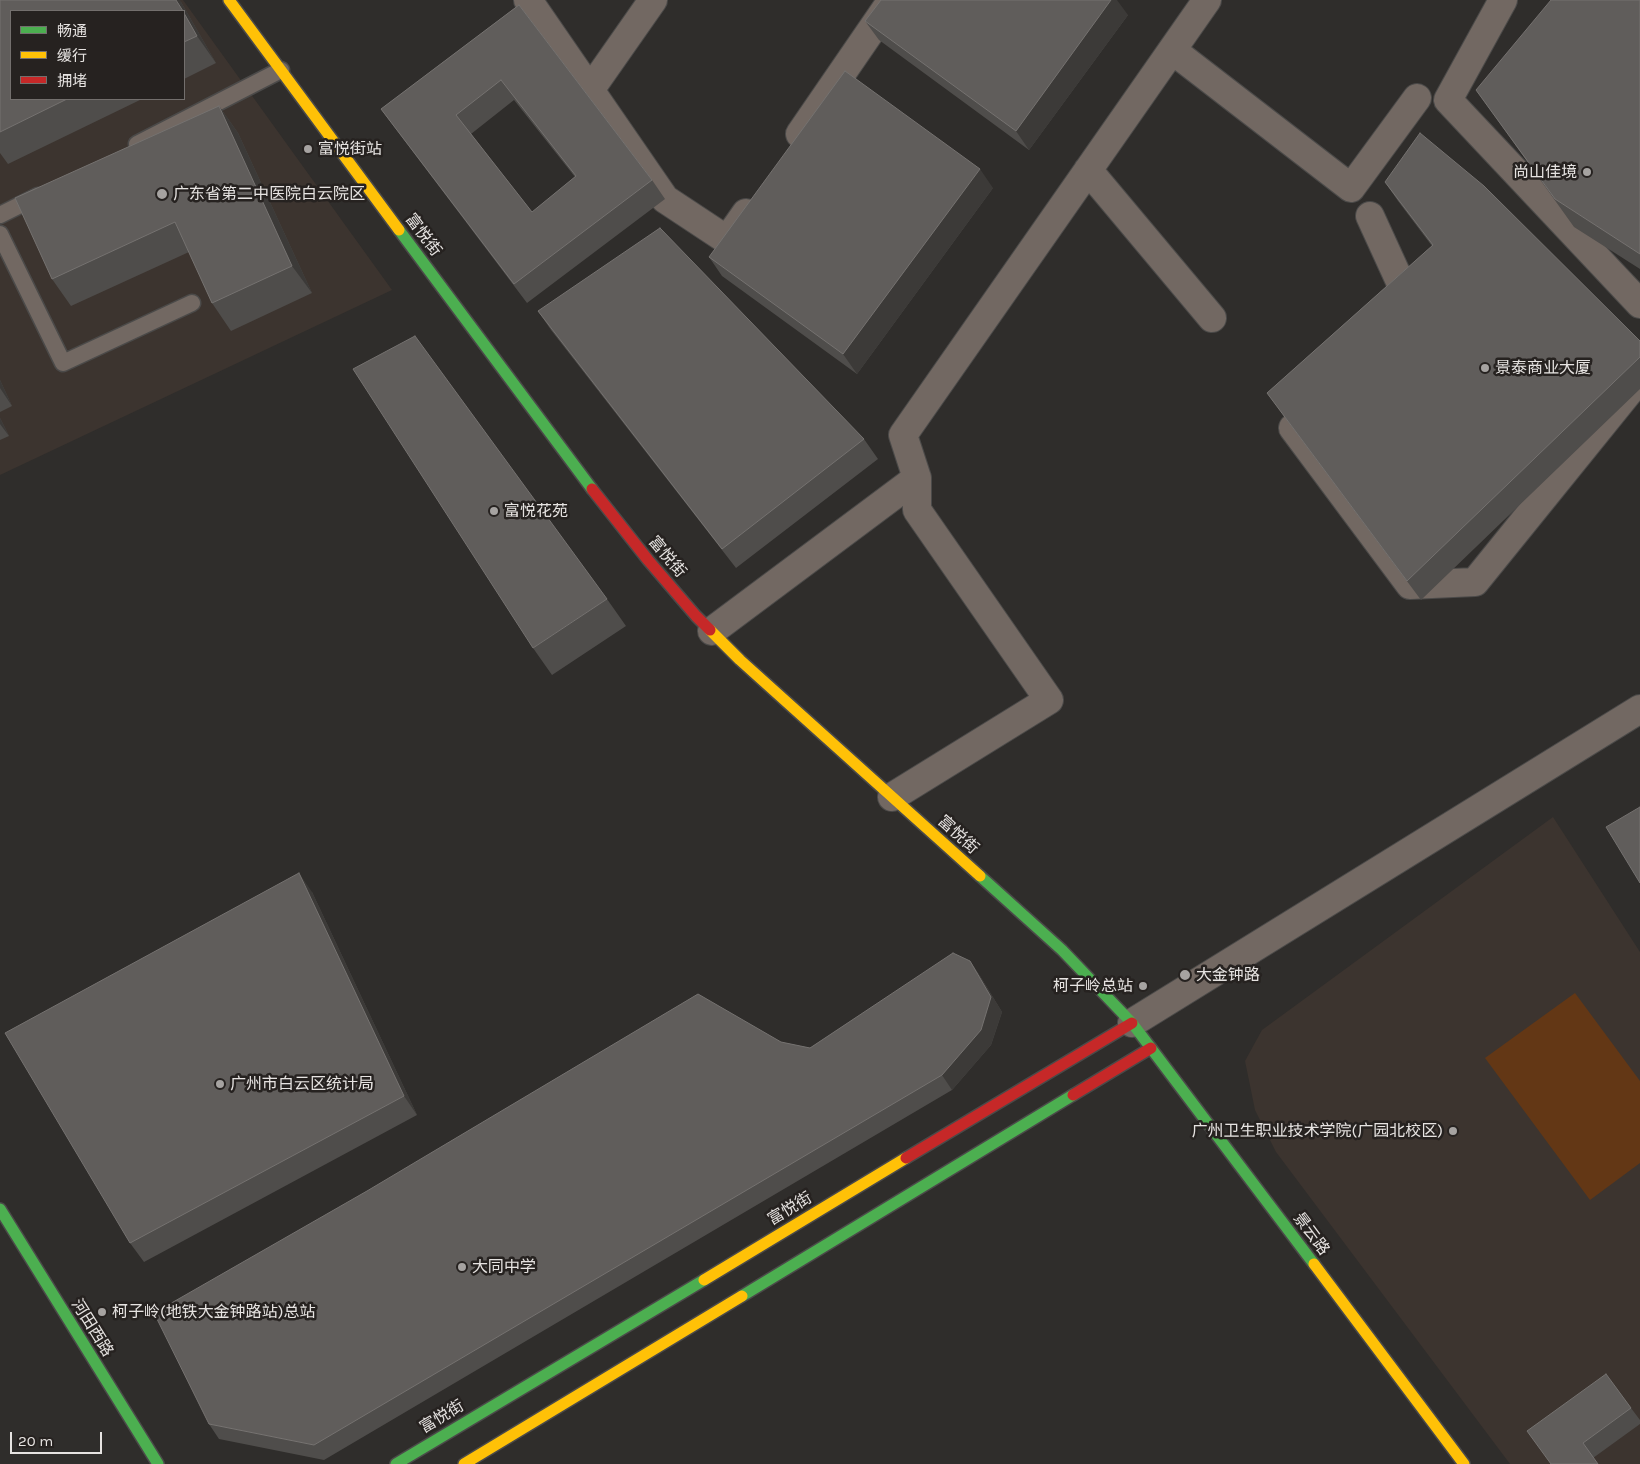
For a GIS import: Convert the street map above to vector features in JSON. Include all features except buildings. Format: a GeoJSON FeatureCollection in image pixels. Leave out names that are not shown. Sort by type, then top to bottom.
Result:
{"type":"FeatureCollection","features":[{"type":"Feature","properties":{"kind":"street","name":"富悦街"},"geometry":{"type":"LineString","coordinates":[[229,0],[592,488],[648,560],[696,616],[740,660],[1062,950],[1132,1023],[467,1426],[396,1464]]}},
{"type":"Feature","properties":{"kind":"street"},"geometry":{"type":"LineString","coordinates":[[528,0],[665,199],[728,240],[760,192]]}},
{"type":"Feature","properties":{"kind":"street"},"geometry":{"type":"LineString","coordinates":[[590,90],[653,0]]}},
{"type":"Feature","properties":{"kind":"street"},"geometry":{"type":"LineString","coordinates":[[788,152],[892,0]]}},
{"type":"Feature","properties":{"kind":"street"},"geometry":{"type":"LineString","coordinates":[[892,797],[1049,700],[917,510],[917,478],[903,434],[1207,0]]}},
{"type":"Feature","properties":{"kind":"street"},"geometry":{"type":"LineString","coordinates":[[1504,0],[1448,100],[1640,304]]}},
{"type":"Feature","properties":{"kind":"street"},"geometry":{"type":"LineString","coordinates":[[1172,50],[1351,188],[1417,98]]}},
{"type":"Feature","properties":{"kind":"street"},"geometry":{"type":"LineString","coordinates":[[1088,170],[1212,318]]}},
{"type":"Feature","properties":{"kind":"street"},"geometry":{"type":"LineString","coordinates":[[1370,216],[1408,299],[1380,324]]}},
{"type":"Feature","properties":{"kind":"street"},"geometry":{"type":"LineString","coordinates":[[1288,406],[1281,412],[1410,586],[1475,582],[1640,378]]}},
{"type":"Feature","properties":{"kind":"street"},"geometry":{"type":"LineString","coordinates":[[712,631],[917,478]]}},
{"type":"Feature","properties":{"kind":"street"},"geometry":{"type":"LineString","coordinates":[[1132,1023],[1640,709]]}},
{"type":"Feature","properties":{"kind":"street","name":"景云路"},"geometry":{"type":"LineString","coordinates":[[1132,1023],[1464,1464]]}},
{"type":"Feature","properties":{"kind":"street"},"geometry":{"type":"LineString","coordinates":[[464,1464],[481,1448],[1151,1048]]}},
{"type":"Feature","properties":{"kind":"street","name":"河田西路"},"geometry":{"type":"LineString","coordinates":[[0,1209],[158,1464]]}},
{"type":"Feature","properties":{"kind":"lane"},"geometry":{"type":"LineString","coordinates":[[123,152],[281,70]]}},
{"type":"Feature","properties":{"kind":"lane"},"geometry":{"type":"LineString","coordinates":[[0,215],[53,188]]}},
{"type":"Feature","properties":{"kind":"lane"},"geometry":{"type":"LineString","coordinates":[[0,234],[6,264],[63,363],[192,302]]}},
{"type":"Feature","properties":{"kind":"shaded area","name":"广东省第二中医院白云院区"},"geometry":{"type":"Polygon","coordinates":[[[14,0],[183,0],[392,290],[0,475],[0,6],[14,0]]]}},
{"type":"Feature","properties":{"kind":"shaded area","name":"广州卫生职业技术学院(广园北校区)"},"geometry":{"type":"Polygon","coordinates":[[[1553,817],[1640,952],[1640,1464],[1510,1464],[1276,1152],[1255,1110],[1245,1061],[1262,1030],[1553,817]]]}},
{"type":"Feature","properties":{"kind":"shaded area"},"geometry":{"type":"Polygon","coordinates":[[[1575,993],[1640,1081],[1640,1163],[1590,1200],[1485,1058],[1575,993]]]}},
{"type":"Feature","properties":{"kind":"traffic: fast"},"geometry":{"type":"LineString","coordinates":[[399,230],[592,489]]}},
{"type":"Feature","properties":{"kind":"traffic: fast"},"geometry":{"type":"LineString","coordinates":[[980,876],[1062,950],[1132,1023],[1314,1264]]}},
{"type":"Feature","properties":{"kind":"traffic: fast"},"geometry":{"type":"LineString","coordinates":[[742,1296],[1073,1095]]}},
{"type":"Feature","properties":{"kind":"traffic: fast"},"geometry":{"type":"LineString","coordinates":[[0,1209],[158,1464]]}},
{"type":"Feature","properties":{"kind":"traffic: fast"},"geometry":{"type":"LineString","coordinates":[[396,1464],[704,1280]]}},
{"type":"Feature","properties":{"kind":"traffic: slow"},"geometry":{"type":"LineString","coordinates":[[229,0],[399,230]]}},
{"type":"Feature","properties":{"kind":"traffic: slow"},"geometry":{"type":"LineString","coordinates":[[710,630],[740,660],[980,876]]}},
{"type":"Feature","properties":{"kind":"traffic: slow"},"geometry":{"type":"LineString","coordinates":[[704,1280],[906,1158]]}},
{"type":"Feature","properties":{"kind":"traffic: slow"},"geometry":{"type":"LineString","coordinates":[[1314,1264],[1464,1464]]}},
{"type":"Feature","properties":{"kind":"traffic: slow"},"geometry":{"type":"LineString","coordinates":[[464,1464],[742,1296]]}},
{"type":"Feature","properties":{"kind":"traffic: jam"},"geometry":{"type":"LineString","coordinates":[[592,489],[648,560],[710,630]]}},
{"type":"Feature","properties":{"kind":"traffic: jam"},"geometry":{"type":"LineString","coordinates":[[906,1158],[1132,1023]]}},
{"type":"Feature","properties":{"kind":"traffic: jam"},"geometry":{"type":"LineString","coordinates":[[1073,1095],[1151,1048]]}},
{"type":"Feature","properties":{"kind":"place","name":"富悦街站"},"geometry":{"type":"Point","coordinates":[308,149]}},
{"type":"Feature","properties":{"kind":"place","name":"尚山佳境"},"geometry":{"type":"Point","coordinates":[1587,172]}},
{"type":"Feature","properties":{"kind":"place","name":"广东省第二中医院白云院区"},"geometry":{"type":"Point","coordinates":[162,194]}},
{"type":"Feature","properties":{"kind":"place","name":"景泰商业大厦"},"geometry":{"type":"Point","coordinates":[1485,368]}},
{"type":"Feature","properties":{"kind":"place","name":"富悦花苑"},"geometry":{"type":"Point","coordinates":[494,511]}},
{"type":"Feature","properties":{"kind":"place","name":"大金钟路"},"geometry":{"type":"Point","coordinates":[1185,975]}},
{"type":"Feature","properties":{"kind":"place","name":"柯子岭总站"},"geometry":{"type":"Point","coordinates":[1143,986]}},
{"type":"Feature","properties":{"kind":"place","name":"广州市白云区统计局"},"geometry":{"type":"Point","coordinates":[220,1084]}},
{"type":"Feature","properties":{"kind":"place","name":"广州卫生职业技术学院(广园北校区)"},"geometry":{"type":"Point","coordinates":[1453,1131]}},
{"type":"Feature","properties":{"kind":"place","name":"大同中学"},"geometry":{"type":"Point","coordinates":[462,1267]}},
{"type":"Feature","properties":{"kind":"place","name":"柯子岭(地铁大金钟路站)总站"},"geometry":{"type":"Point","coordinates":[102,1312]}}]}
